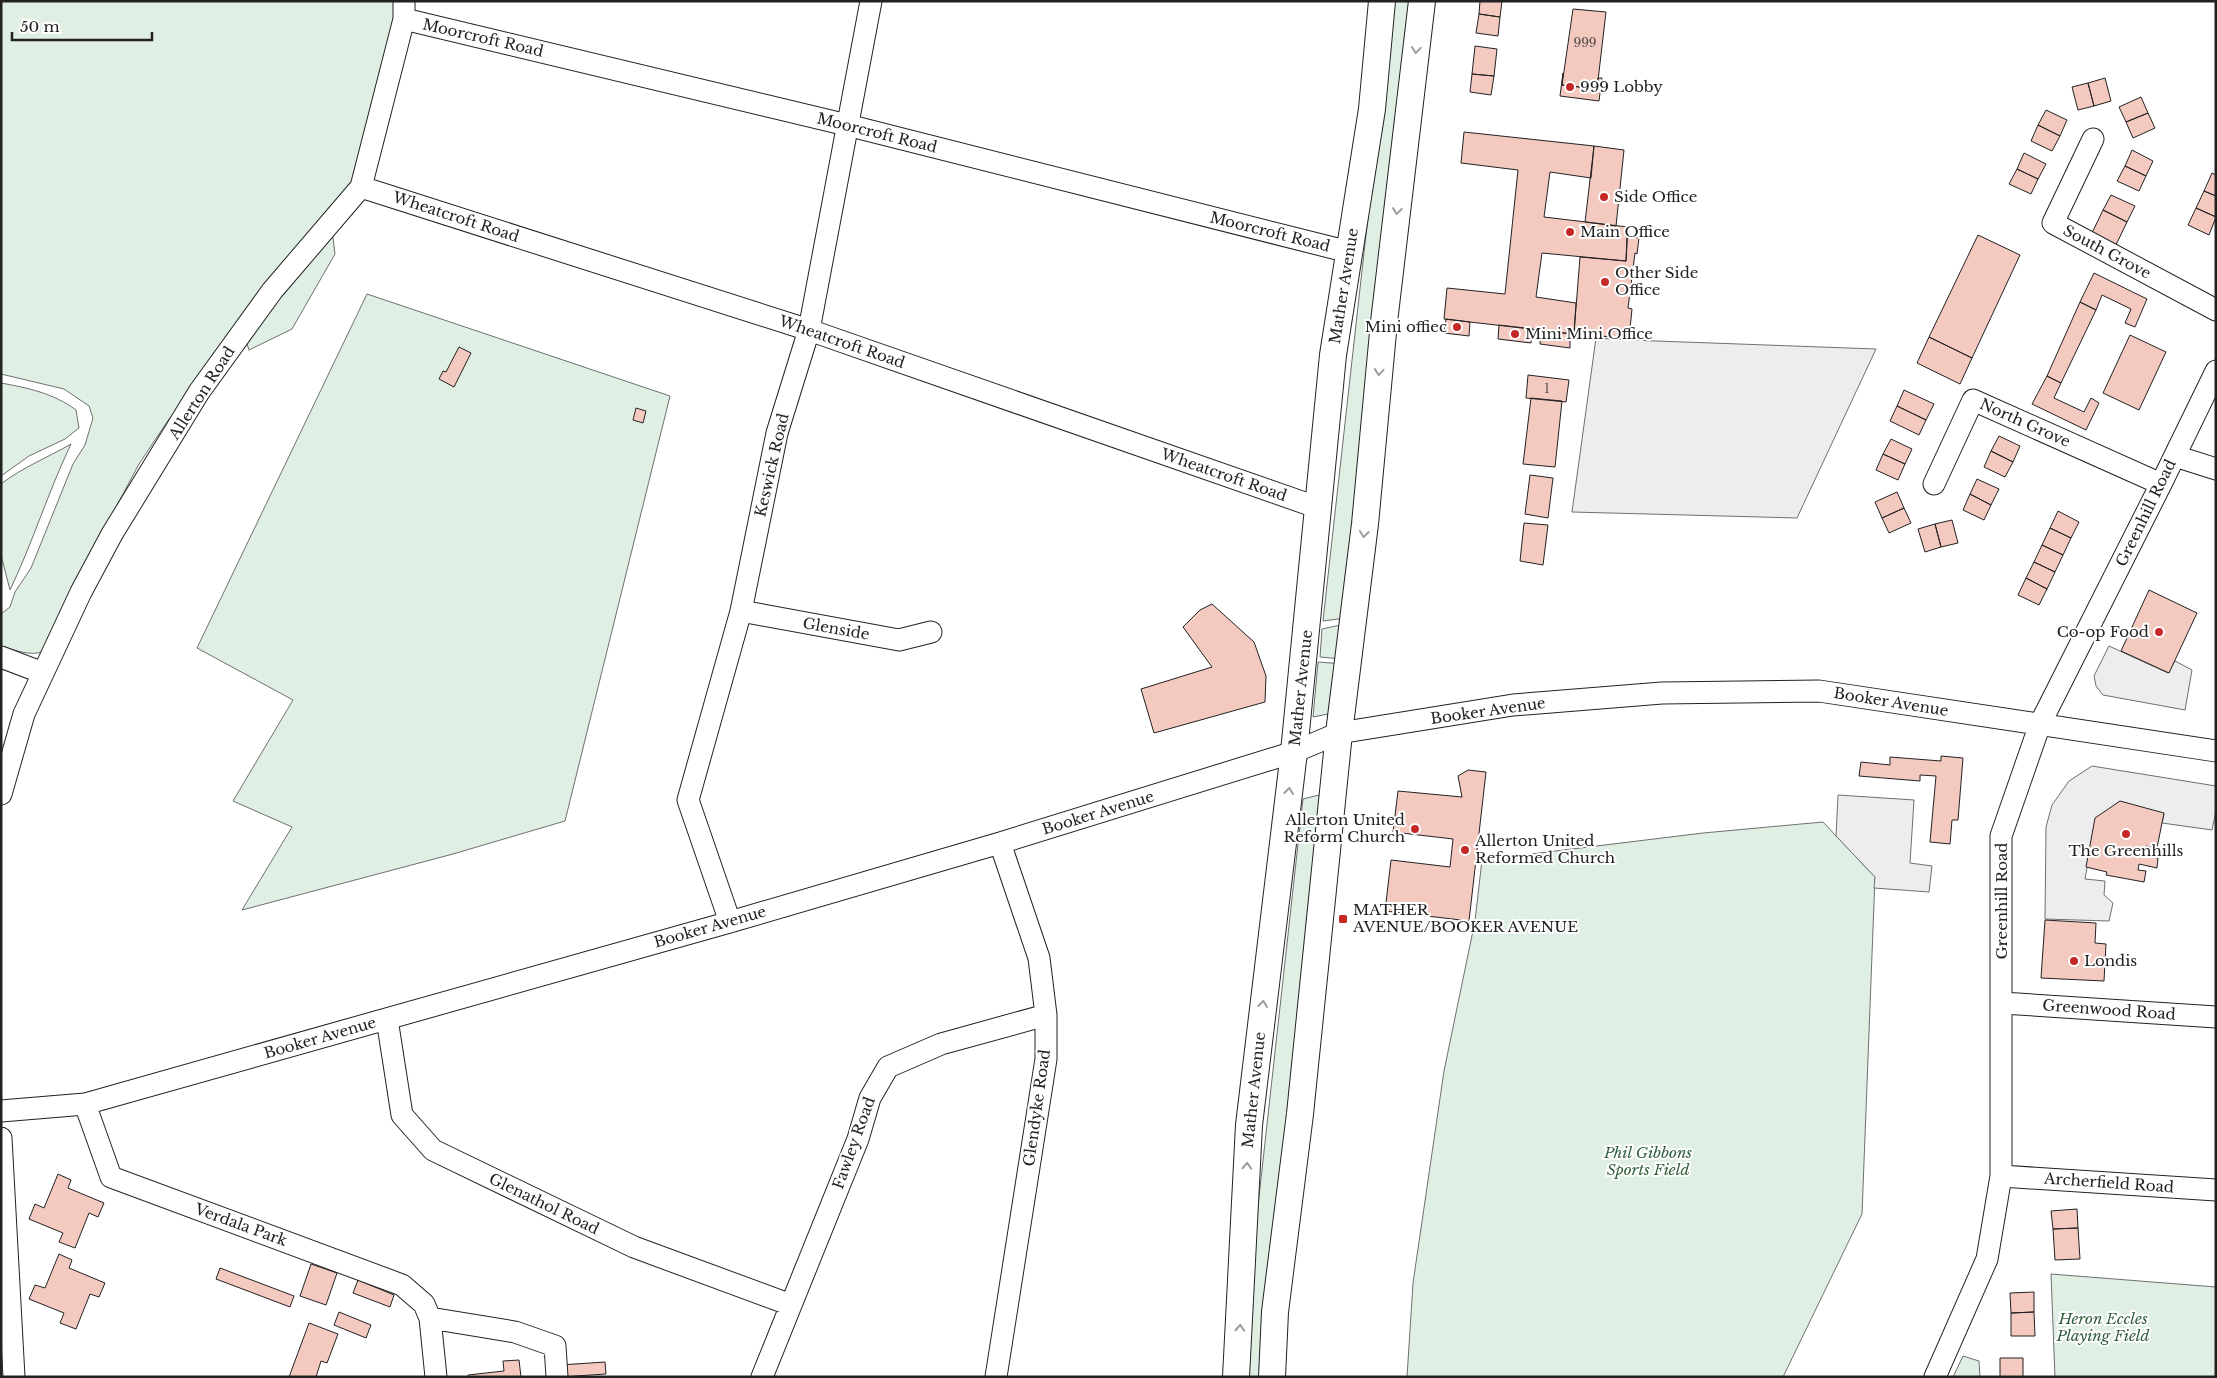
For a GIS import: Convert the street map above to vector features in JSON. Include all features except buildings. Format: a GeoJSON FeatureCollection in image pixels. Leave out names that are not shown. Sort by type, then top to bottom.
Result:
{"type":"FeatureCollection","features":[{"type":"Feature","properties":{"kind":"main road","name":"Mather Avenue"},"geometry":{"type":"LineString","coordinates":[[1236,1377],[1248,1125],[1294,752],[1333,354],[1372,109],[1382,1]]}},
{"type":"Feature","properties":{"kind":"main road"},"geometry":{"type":"LineString","coordinates":[[1272,1377],[1276,1312],[1300,1114],[1339,733],[1365,524],[1382,342],[1422,1]]}},
{"type":"Feature","properties":{"kind":"street","name":"Keswick Road"},"geometry":{"type":"LineString","coordinates":[[730,922],[688,800],[741,611],[777,434],[809,330],[871,1]]}},
{"type":"Feature","properties":{"kind":"street","name":"Moorcroft Road"},"geometry":{"type":"LineString","coordinates":[[404,10],[847,125],[1350,252]]}},
{"type":"Feature","properties":{"kind":"street","name":"Allerton Road"},"geometry":{"type":"LineString","coordinates":[[1,794],[24,714],[81,592],[112,534],[199,392],[272,291],[361,187],[404,10]]}},
{"type":"Feature","properties":{"kind":"street","name":"South Grove"},"geometry":{"type":"LineString","coordinates":[[2093,139],[2054,223],[2216,310]]}},
{"type":"Feature","properties":{"kind":"street","name":"Wheatcroft Road"},"geometry":{"type":"LineString","coordinates":[[361,187],[809,330],[1319,508]]}},
{"type":"Feature","properties":{"kind":"street","name":"Greenhill Road"},"geometry":{"type":"LineString","coordinates":[[1935,1377],[1987,1259],[2002,1176],[2002,836],[2040,724],[2162,484],[2216,371]]}},
{"type":"Feature","properties":{"kind":"street","name":"North Grove"},"geometry":{"type":"LineString","coordinates":[[1934,484],[1973,400],[2162,484]]}},
{"type":"Feature","properties":{"kind":"street"},"geometry":{"type":"LineString","coordinates":[[2175,456],[2216,469]]}},
{"type":"Feature","properties":{"kind":"street","name":"Glenside"},"geometry":{"type":"LineString","coordinates":[[741,611],[900,640],[931,632]]}},
{"type":"Feature","properties":{"kind":"street"},"geometry":{"type":"LineString","coordinates":[[1,657],[43,673]]}},
{"type":"Feature","properties":{"kind":"street","name":"Booker Avenue"},"geometry":{"type":"LineString","coordinates":[[1,1111],[85,1104],[387,1019],[1000,843],[1294,752],[1339,733],[1513,705],[1662,693],[1819,691],[2216,751]]}},
{"type":"Feature","properties":{"kind":"street","name":"Glendyke Road"},"geometry":{"type":"LineString","coordinates":[[996,1377],[1046,1059],[1046,1015],[1039,958],[1000,843]]}},
{"type":"Feature","properties":{"kind":"street","name":"Greenwood Road"},"geometry":{"type":"LineString","coordinates":[[2002,1003],[2216,1016]]}},
{"type":"Feature","properties":{"kind":"street","name":"Fawley Road"},"geometry":{"type":"LineString","coordinates":[[762,1377],[858,1139],[870,1098],[888,1067],[941,1044],[1046,1015]]}},
{"type":"Feature","properties":{"kind":"street","name":"Glenathol Road"},"geometry":{"type":"LineString","coordinates":[[387,1019],[402,1115],[433,1150],[634,1247],[791,1305]]}},
{"type":"Feature","properties":{"kind":"street","name":"Verdala Park"},"geometry":{"type":"LineString","coordinates":[[85,1104],[111,1177],[402,1285],[424,1304],[430,1318],[436,1377]]}},
{"type":"Feature","properties":{"kind":"street"},"geometry":{"type":"LineString","coordinates":[[1,1138],[14,1377]]}},
{"type":"Feature","properties":{"kind":"street","name":"Archerfield Road"},"geometry":{"type":"LineString","coordinates":[[2002,1176],[2216,1190]]}},
{"type":"Feature","properties":{"kind":"street"},"geometry":{"type":"LineString","coordinates":[[430,1318],[515,1332],[555,1346],[558,1377]]}},
{"type":"Feature","properties":{"kind":"green space"},"geometry":{"type":"Polygon","coordinates":[[[1,1],[404,1],[361,187],[331,222],[335,254],[292,329],[249,350],[243,332],[189,398],[169,419],[139,464],[85,565],[44,651],[39,653],[23,652],[1,646],[1,614],[10,607],[15,592],[31,568],[73,464],[85,445],[93,418],[89,406],[64,389],[1,374],[1,1]]]}},
{"type":"Feature","properties":{"kind":"green space"},"geometry":{"type":"Polygon","coordinates":[[[1392,1],[1415,1],[1346,618],[1323,621],[1392,1]]]}},
{"type":"Feature","properties":{"kind":"green space"},"geometry":{"type":"Polygon","coordinates":[[[367,294],[670,396],[565,821],[453,854],[242,910],[292,827],[233,801],[293,700],[197,648],[367,294]]]}},
{"type":"Feature","properties":{"kind":"green space"},"geometry":{"type":"Polygon","coordinates":[[[1,383],[40,392],[67,404],[76,410],[79,428],[65,439],[29,456],[1,476],[1,383]]]}},
{"type":"Feature","properties":{"kind":"green space"},"geometry":{"type":"Polygon","coordinates":[[[71,444],[10,590],[1,555],[1,484],[71,444]]]}},
{"type":"Feature","properties":{"kind":"green space"},"geometry":{"type":"Polygon","coordinates":[[[1345,624],[1342,659],[1320,657],[1322,629],[1345,624]]]}},
{"type":"Feature","properties":{"kind":"green space"},"geometry":{"type":"Polygon","coordinates":[[[1318,662],[1343,664],[1338,712],[1313,717],[1318,662]]]}},
{"type":"Feature","properties":{"kind":"green space"},"geometry":{"type":"Polygon","coordinates":[[[1327,793],[1270,1377],[1246,1377],[1253,1251],[1303,799],[1327,793]]]}},
{"type":"Feature","properties":{"kind":"green space","name":"Phil Gibbons Sports Field"},"geometry":{"type":"Polygon","coordinates":[[[1823,822],[1875,877],[1862,1214],[1783,1377],[1407,1377],[1413,1283],[1444,1071],[1475,921],[1482,860],[1703,833],[1823,822]]]}},
{"type":"Feature","properties":{"kind":"green space","name":"Heron Eccles Playing Field"},"geometry":{"type":"Polygon","coordinates":[[[2051,1274],[2216,1287],[2216,1377],[2055,1377],[2051,1274]]]}},
{"type":"Feature","properties":{"kind":"green space"},"geometry":{"type":"Polygon","coordinates":[[[1963,1356],[1979,1361],[1980,1377],[1953,1377],[1963,1356]]]}},
{"type":"Feature","properties":{"kind":"shaded area"},"geometry":{"type":"Polygon","coordinates":[[[1596,338],[1876,349],[1797,518],[1572,512],[1596,338]]]}},
{"type":"Feature","properties":{"kind":"shaded area"},"geometry":{"type":"Polygon","coordinates":[[[2109,646],[2168,673],[2175,661],[2192,670],[2185,710],[2103,695],[2096,686],[2094,676],[2109,646]]]}},
{"type":"Feature","properties":{"kind":"shaded area"},"geometry":{"type":"Polygon","coordinates":[[[2092,766],[2216,786],[2216,811],[2212,830],[2162,823],[2164,814],[2096,818],[2085,879],[2105,881],[2104,895],[2113,903],[2109,921],[2045,919],[2046,827],[2052,805],[2069,781],[2092,766]]]}},
{"type":"Feature","properties":{"kind":"shaded area"},"geometry":{"type":"Polygon","coordinates":[[[1838,795],[1914,800],[1910,863],[1932,866],[1929,892],[1874,888],[1875,877],[1836,836],[1838,795]]]}},
{"type":"Feature","properties":{"kind":"place","name":"999 Lobby"},"geometry":{"type":"Point","coordinates":[1570,87]}},
{"type":"Feature","properties":{"kind":"place","name":"Side Office"},"geometry":{"type":"Point","coordinates":[1604,197]}},
{"type":"Feature","properties":{"kind":"place","name":"Main Office"},"geometry":{"type":"Point","coordinates":[1570,232]}},
{"type":"Feature","properties":{"kind":"place","name":"Other Side Office"},"geometry":{"type":"Point","coordinates":[1605,282]}},
{"type":"Feature","properties":{"kind":"place","name":"Mini offiec"},"geometry":{"type":"Point","coordinates":[1457,327]}},
{"type":"Feature","properties":{"kind":"place","name":"Mini Mini Office"},"geometry":{"type":"Point","coordinates":[1515,334]}},
{"type":"Feature","properties":{"kind":"place","name":"Co-op Food"},"geometry":{"type":"Point","coordinates":[2159,632]}},
{"type":"Feature","properties":{"kind":"place","name":"Allerton United Reform Church"},"geometry":{"type":"Point","coordinates":[1415,829]}},
{"type":"Feature","properties":{"kind":"place","name":"The Greenhills"},"geometry":{"type":"Point","coordinates":[2126,834]}},
{"type":"Feature","properties":{"kind":"place","name":"Allerton United Reformed Church"},"geometry":{"type":"Point","coordinates":[1465,850]}},
{"type":"Feature","properties":{"kind":"place","name":"MATHER AVENUE/BOOKER AVENUE"},"geometry":{"type":"Point","coordinates":[1343,919]}},
{"type":"Feature","properties":{"kind":"place","name":"Londis"},"geometry":{"type":"Point","coordinates":[2074,961]}}]}
